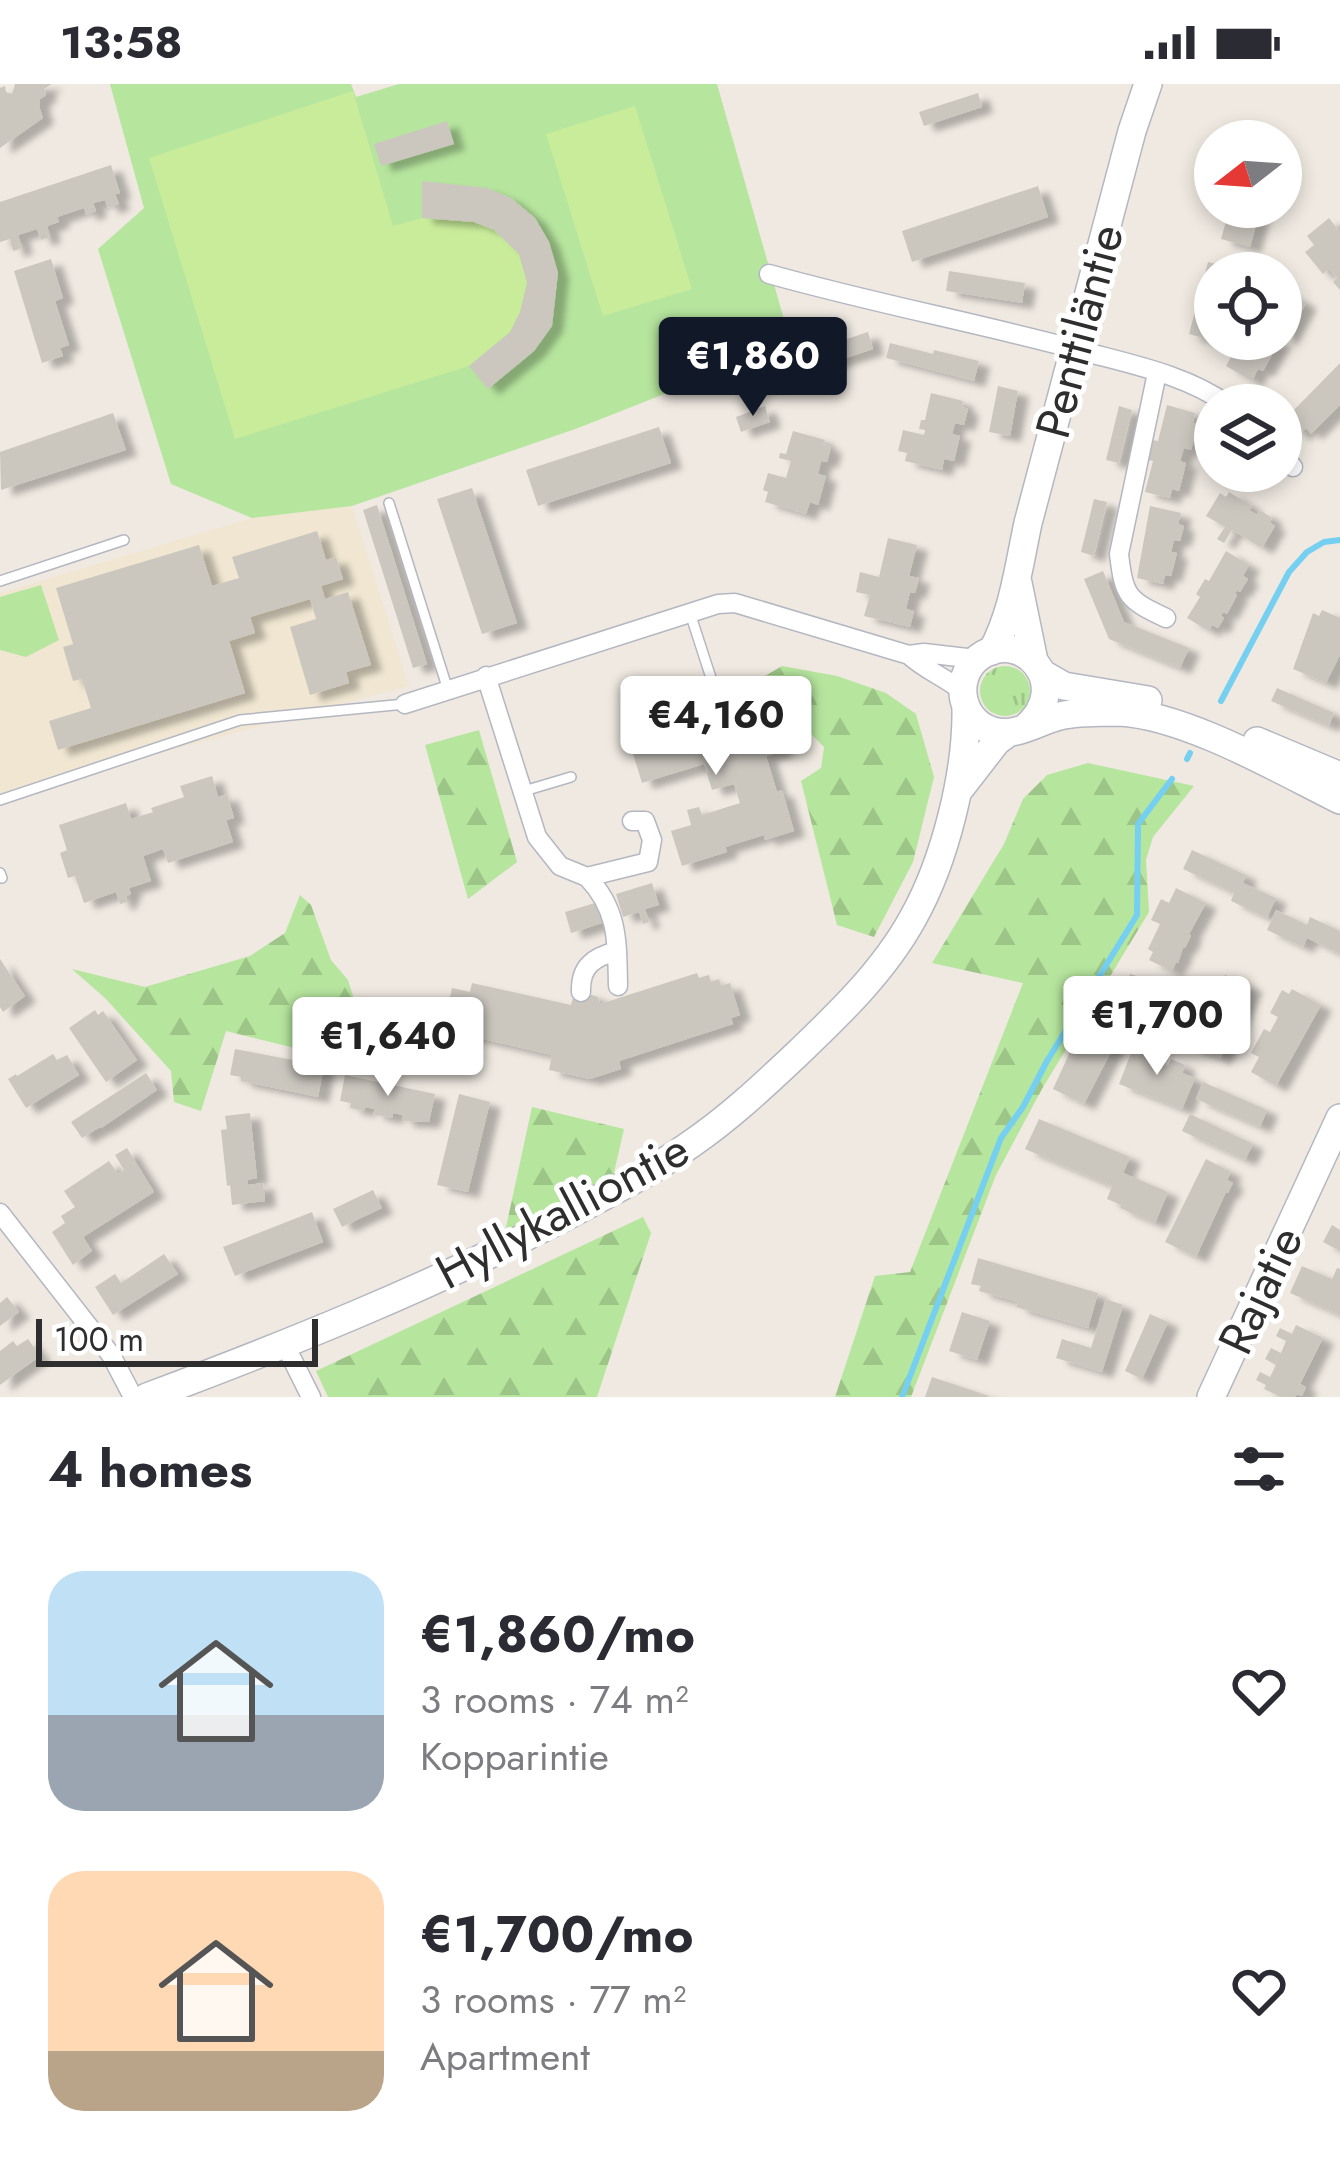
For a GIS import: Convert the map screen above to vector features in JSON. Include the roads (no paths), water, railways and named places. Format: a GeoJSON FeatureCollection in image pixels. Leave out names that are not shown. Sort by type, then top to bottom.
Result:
{"type":"FeatureCollection","features":[{"type":"Feature","properties":{"kind":"main road","name":"Penttiläntie"},"geometry":{"type":"LineString","coordinates":[[984,655],[1000,635],[1017,579],[1028,523],[1148,84]]}},
{"type":"Feature","properties":{"kind":"main road","name":"Penttiläntie"},"geometry":{"type":"LineString","coordinates":[[1017,579],[1038,668]]}},
{"type":"Feature","properties":{"kind":"main road"},"geometry":{"type":"LineString","coordinates":[[1340,776],[1160,703],[1064,686],[1022,652],[1006,649],[984,655],[966,674],[964,699],[976,722],[991,731],[1017,730],[1077,713],[1123,712],[1215,739],[1340,800]]}},
{"type":"Feature","properties":{"kind":"main road"},"geometry":{"type":"LineString","coordinates":[[1017,730],[1037,718],[1044,704],[1046,689],[1038,668]]}},
{"type":"Feature","properties":{"kind":"main road","name":"Hyllykalliontie"},"geometry":{"type":"LineString","coordinates":[[147,1397],[285,1345],[506,1247],[629,1183],[691,1145],[753,1096],[872,977],[913,918],[959,790],[964,699]]}},
{"type":"Feature","properties":{"kind":"main road","name":"Hyllykalliontie"},"geometry":{"type":"LineString","coordinates":[[959,790],[997,741],[1017,730]]}},
{"type":"Feature","properties":{"kind":"main road","name":"Rajatie"},"geometry":{"type":"LineString","coordinates":[[1210,1397],[1340,1118]]}},
{"type":"Feature","properties":{"kind":"street"},"geometry":{"type":"LineString","coordinates":[[769,274],[1075,350],[1194,386]]}},
{"type":"Feature","properties":{"kind":"street"},"geometry":{"type":"LineString","coordinates":[[1157,373],[1119,554],[1122,580],[1133,602],[1166,618]]}},
{"type":"Feature","properties":{"kind":"street"},"geometry":{"type":"LineString","coordinates":[[405,704],[718,604],[735,603],[909,655],[984,655]]}},
{"type":"Feature","properties":{"kind":"street"},"geometry":{"type":"LineString","coordinates":[[909,655],[950,681],[964,699]]}},
{"type":"Feature","properties":{"kind":"street"},"geometry":{"type":"LineString","coordinates":[[486,676],[536,837],[560,866],[587,877],[611,911],[618,986]]}},
{"type":"Feature","properties":{"kind":"street"},"geometry":{"type":"LineString","coordinates":[[587,877],[648,862],[652,840],[645,821],[632,821]]}},
{"type":"Feature","properties":{"kind":"street"},"geometry":{"type":"LineString","coordinates":[[581,992],[587,964],[617,952]]}},
{"type":"Feature","properties":{"kind":"street"},"geometry":{"type":"LineString","coordinates":[[0,1214],[111,1355],[133,1397]]}},
{"type":"Feature","properties":{"kind":"street"},"geometry":{"type":"LineString","coordinates":[[285,1345],[311,1397]]}},
{"type":"Feature","properties":{"kind":"lane"},"geometry":{"type":"LineString","coordinates":[[389,503],[448,690]]}},
{"type":"Feature","properties":{"kind":"lane"},"geometry":{"type":"LineString","coordinates":[[0,581],[124,540]]}},
{"type":"Feature","properties":{"kind":"lane"},"geometry":{"type":"LineString","coordinates":[[690,613],[712,681]]}},
{"type":"Feature","properties":{"kind":"lane"},"geometry":{"type":"LineString","coordinates":[[0,800],[240,720],[405,704]]}},
{"type":"Feature","properties":{"kind":"lane"},"geometry":{"type":"LineString","coordinates":[[520,792],[571,777]]}},
{"type":"Feature","properties":{"kind":"waterway"},"geometry":{"type":"LineString","coordinates":[[1221,701],[1289,572],[1307,552],[1340,540]]}},
{"type":"Feature","properties":{"kind":"waterway"},"geometry":{"type":"LineString","coordinates":[[1187,759],[1190,753]]}},
{"type":"Feature","properties":{"kind":"waterway"},"geometry":{"type":"LineString","coordinates":[[902,1397],[1001,1138],[1137,915],[1138,824],[1172,779]]}}]}
